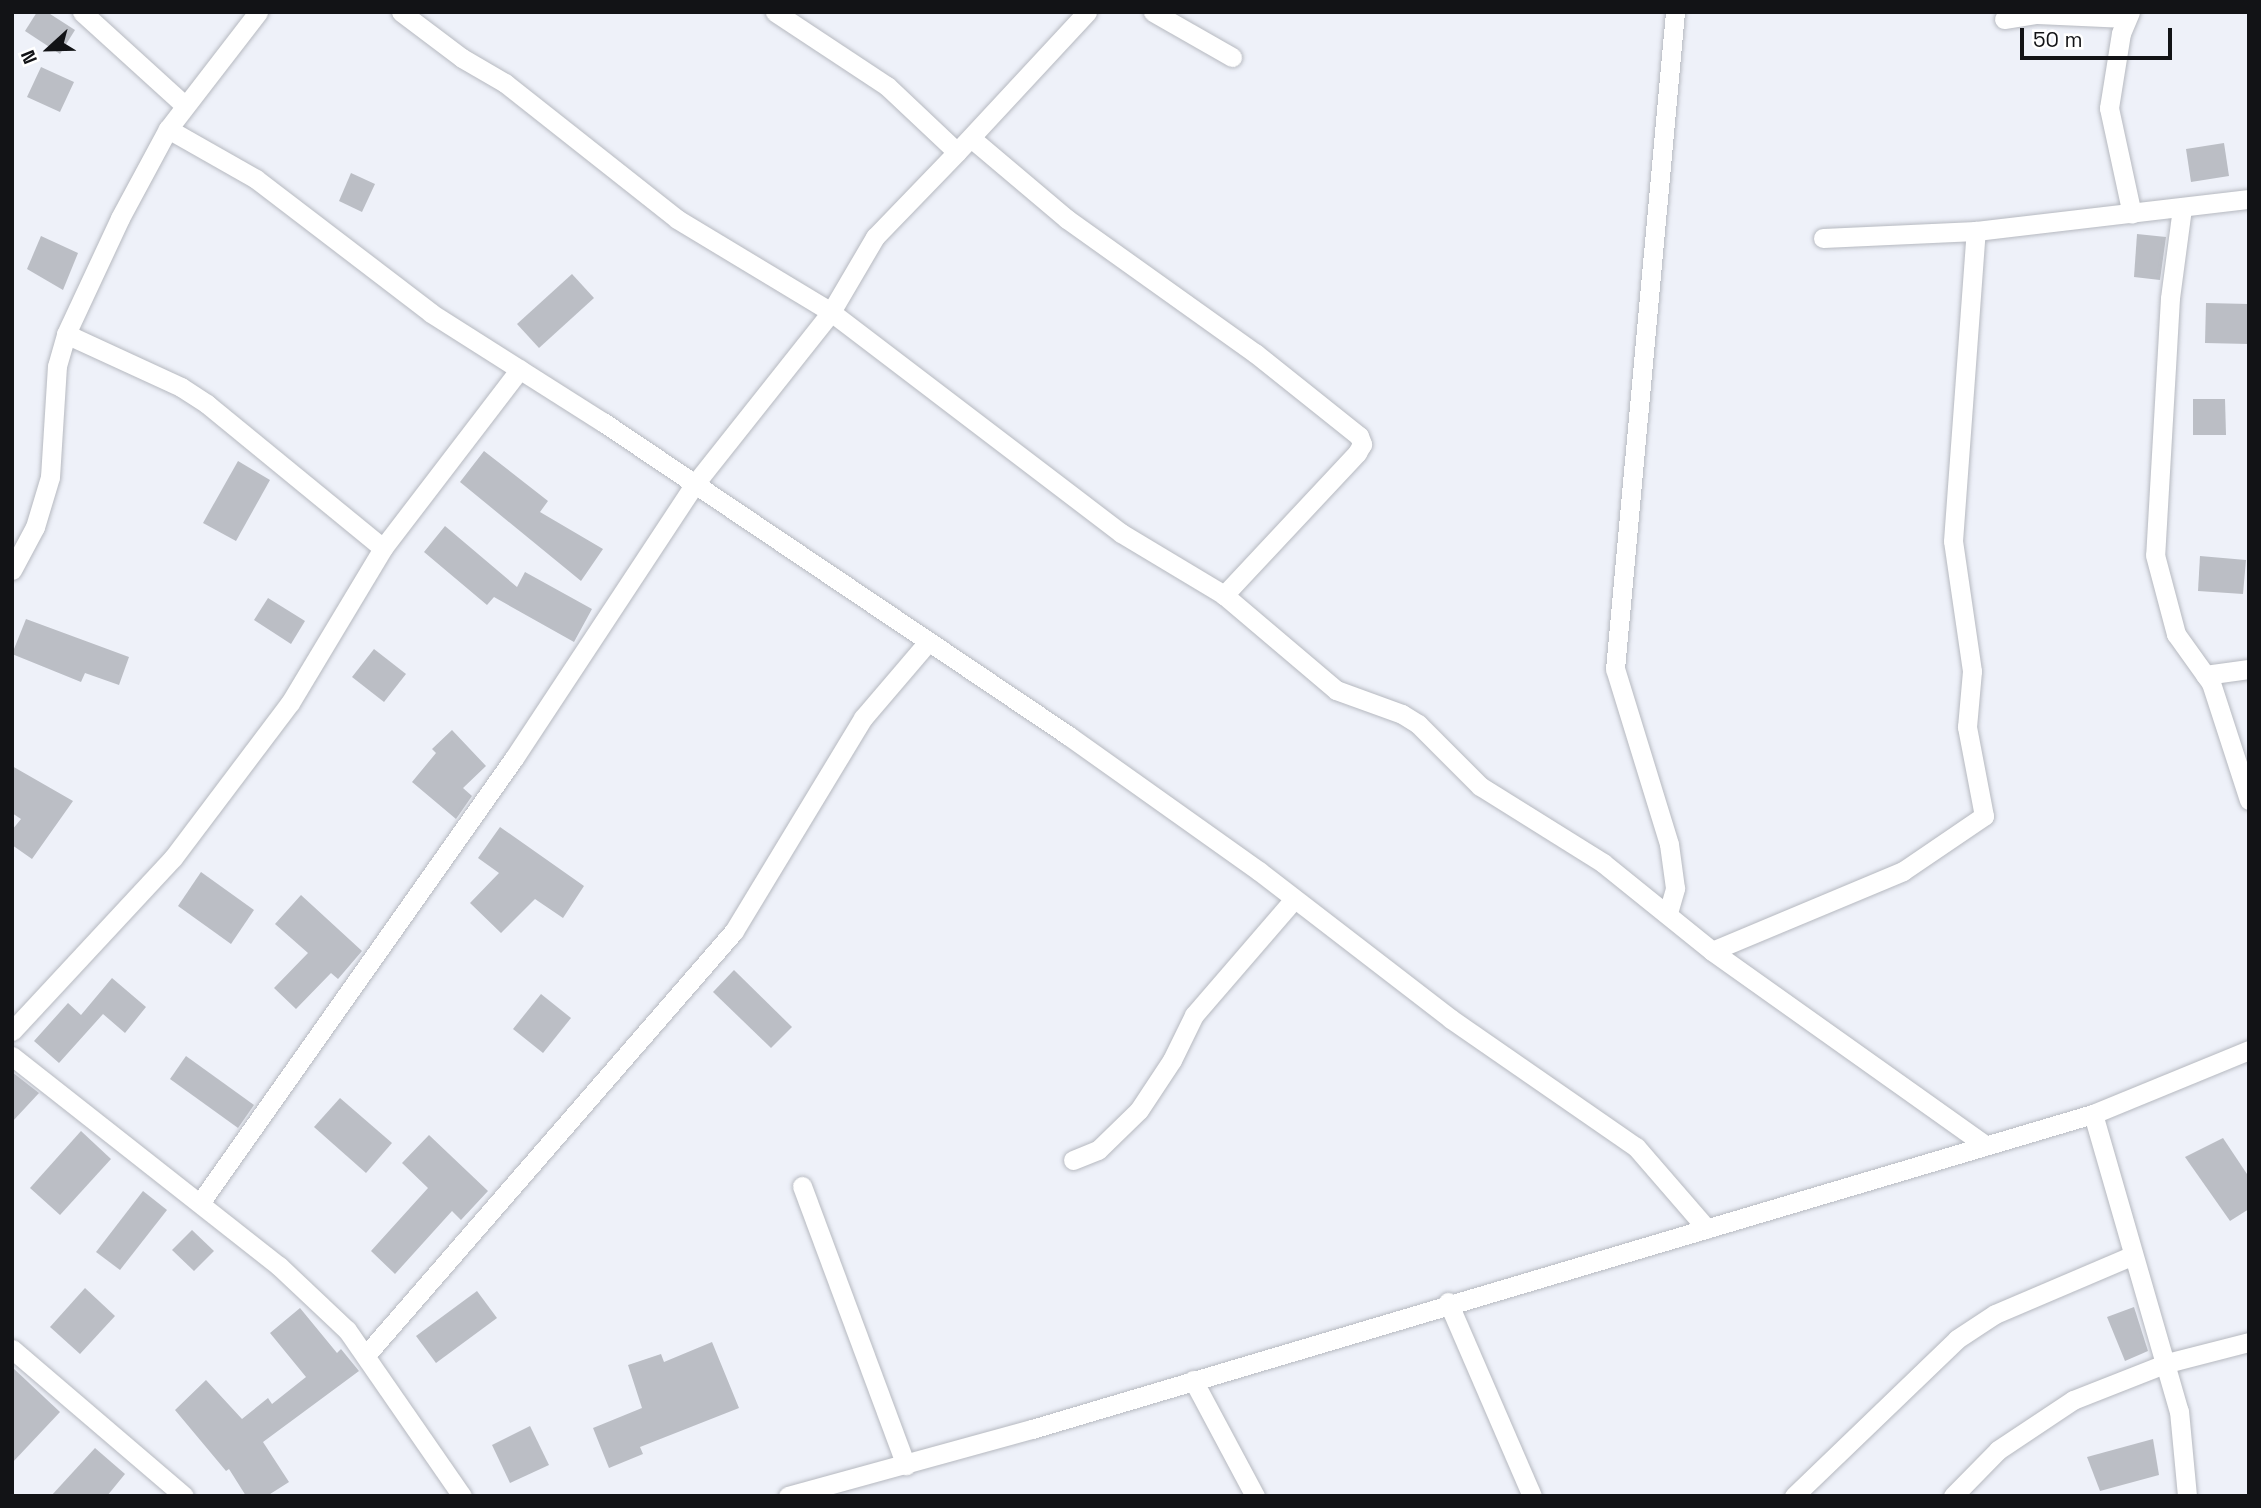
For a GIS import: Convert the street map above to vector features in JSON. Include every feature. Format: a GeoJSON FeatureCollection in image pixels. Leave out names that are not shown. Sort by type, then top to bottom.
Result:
{"type":"FeatureCollection","features":[{"type":"Feature","properties":{"kind":"street"},"geometry":{"type":"LineString","coordinates":[[82,12],[183,104]]}},
{"type":"Feature","properties":{"kind":"street"},"geometry":{"type":"LineString","coordinates":[[12,570],[35,527],[50,477],[57,366],[66,334],[120,218],[168,129],[183,104],[258,12]]}},
{"type":"Feature","properties":{"kind":"street"},"geometry":{"type":"LineString","coordinates":[[401,12],[462,58],[505,83],[677,219],[735,249],[831,312],[1121,533],[1224,595],[1335,691],[1402,713],[1418,724],[1480,786],[1603,863],[1712,951],[1985,1145]]}},
{"type":"Feature","properties":{"kind":"street"},"geometry":{"type":"LineString","coordinates":[[775,12],[887,86],[957,152]]}},
{"type":"Feature","properties":{"kind":"street"},"geometry":{"type":"LineString","coordinates":[[200,1203],[514,758],[694,485],[831,312],[875,237],[1087,12]]}},
{"type":"Feature","properties":{"kind":"street"},"geometry":{"type":"LineString","coordinates":[[1153,12],[1232,57]]}},
{"type":"Feature","properties":{"kind":"street"},"geometry":{"type":"LineString","coordinates":[[1668,913],[1675,888],[1669,844],[1615,669],[1675,12]]}},
{"type":"Feature","properties":{"kind":"street"},"geometry":{"type":"LineString","coordinates":[[2004,19],[2036,14],[2128,15],[2109,108],[2132,214]]}},
{"type":"Feature","properties":{"kind":"street"},"geometry":{"type":"LineString","coordinates":[[168,129],[256,179],[397,289],[1069,736],[1294,899],[1451,1019],[1636,1147],[1707,1229]]}},
{"type":"Feature","properties":{"kind":"street"},"geometry":{"type":"LineString","coordinates":[[971,138],[1067,219],[1255,353],[1359,436],[1363,444],[1357,453],[1224,595]]}},
{"type":"Feature","properties":{"kind":"street"},"geometry":{"type":"LineString","coordinates":[[1823,238],[1976,231],[2249,199]]}},
{"type":"Feature","properties":{"kind":"street"},"geometry":{"type":"LineString","coordinates":[[2182,208],[2170,298],[2155,555],[2176,634],[2205,675],[2249,800]]}},
{"type":"Feature","properties":{"kind":"street"},"geometry":{"type":"LineString","coordinates":[[1712,951],[1903,871],[1966,833],[1984,816],[1967,727],[1972,671],[1953,541],[1976,231]]}},
{"type":"Feature","properties":{"kind":"street"},"geometry":{"type":"LineString","coordinates":[[66,334],[198,398],[383,548]]}},
{"type":"Feature","properties":{"kind":"street"},"geometry":{"type":"LineString","coordinates":[[12,1031],[173,858],[290,703],[383,548],[520,369]]}},
{"type":"Feature","properties":{"kind":"street"},"geometry":{"type":"LineString","coordinates":[[366,1355],[734,931],[863,718],[927,643]]}},
{"type":"Feature","properties":{"kind":"street"},"geometry":{"type":"LineString","coordinates":[[2205,675],[2249,669]]}},
{"type":"Feature","properties":{"kind":"street"},"geometry":{"type":"LineString","coordinates":[[1073,1160],[1098,1150],[1139,1110],[1172,1060],[1194,1015],[1294,899]]}},
{"type":"Feature","properties":{"kind":"street"},"geometry":{"type":"LineString","coordinates":[[788,1496],[906,1465],[1448,1302],[1707,1229],[2093,1114],[2249,1050]]}},
{"type":"Feature","properties":{"kind":"street"},"geometry":{"type":"LineString","coordinates":[[12,1056],[279,1266],[347,1330],[462,1496]]}},
{"type":"Feature","properties":{"kind":"street"},"geometry":{"type":"LineString","coordinates":[[2093,1114],[2131,1256],[2167,1363],[2179,1410],[2187,1496]]}},
{"type":"Feature","properties":{"kind":"street"},"geometry":{"type":"LineString","coordinates":[[802,1186],[906,1465]]}},
{"type":"Feature","properties":{"kind":"street"},"geometry":{"type":"LineString","coordinates":[[1794,1496],[1957,1339],[1995,1314],[2131,1256]]}},
{"type":"Feature","properties":{"kind":"street"},"geometry":{"type":"LineString","coordinates":[[1448,1302],[1532,1496]]}},
{"type":"Feature","properties":{"kind":"street"},"geometry":{"type":"LineString","coordinates":[[1953,1496],[1998,1450],[2073,1400],[2167,1363],[2249,1342]]}},
{"type":"Feature","properties":{"kind":"street"},"geometry":{"type":"LineString","coordinates":[[12,1349],[184,1496]]}},
{"type":"Feature","properties":{"kind":"street"},"geometry":{"type":"LineString","coordinates":[[1193,1380],[1255,1496]]}},
{"type":"Feature","properties":{"kind":"building"},"geometry":{"type":"Polygon","coordinates":[[[37,12],[47,12],[75,30],[60,54],[25,31],[37,12]]]}},
{"type":"Feature","properties":{"kind":"building"},"geometry":{"type":"Polygon","coordinates":[[[41,67],[74,82],[60,112],[27,97],[41,67]]]}},
{"type":"Feature","properties":{"kind":"building"},"geometry":{"type":"Polygon","coordinates":[[[2224,143],[2229,176],[2191,182],[2186,149],[2224,143]]]}},
{"type":"Feature","properties":{"kind":"building"},"geometry":{"type":"Polygon","coordinates":[[[351,173],[375,184],[362,212],[339,201],[351,173]]]}},
{"type":"Feature","properties":{"kind":"building"},"geometry":{"type":"Polygon","coordinates":[[[2137,234],[2166,237],[2160,280],[2134,277],[2137,234]]]}},
{"type":"Feature","properties":{"kind":"building"},"geometry":{"type":"Polygon","coordinates":[[[41,236],[78,253],[63,290],[27,269],[41,236]]]}},
{"type":"Feature","properties":{"kind":"building"},"geometry":{"type":"Polygon","coordinates":[[[572,274],[594,298],[539,348],[517,324],[572,274]]]}},
{"type":"Feature","properties":{"kind":"building"},"geometry":{"type":"Polygon","coordinates":[[[2206,303],[2249,304],[2249,344],[2205,343],[2206,303]]]}},
{"type":"Feature","properties":{"kind":"building"},"geometry":{"type":"Polygon","coordinates":[[[2193,399],[2225,399],[2226,435],[2193,435],[2193,399]]]}},
{"type":"Feature","properties":{"kind":"building"},"geometry":{"type":"Polygon","coordinates":[[[484,451],[548,501],[540,512],[603,549],[581,581],[460,482],[484,451]]]}},
{"type":"Feature","properties":{"kind":"building"},"geometry":{"type":"Polygon","coordinates":[[[238,461],[270,480],[236,541],[203,523],[238,461]]]}},
{"type":"Feature","properties":{"kind":"building"},"geometry":{"type":"Polygon","coordinates":[[[445,526],[517,587],[525,572],[592,609],[574,642],[494,597],[487,605],[424,552],[445,526]]]}},
{"type":"Feature","properties":{"kind":"building"},"geometry":{"type":"Polygon","coordinates":[[[2200,556],[2246,560],[2243,594],[2198,591],[2200,556]]]}},
{"type":"Feature","properties":{"kind":"building"},"geometry":{"type":"Polygon","coordinates":[[[268,598],[305,621],[291,644],[254,620],[268,598]]]}},
{"type":"Feature","properties":{"kind":"building"},"geometry":{"type":"Polygon","coordinates":[[[26,619],[129,657],[119,685],[85,673],[81,682],[12,654],[26,619]]]}},
{"type":"Feature","properties":{"kind":"building"},"geometry":{"type":"Polygon","coordinates":[[[374,649],[406,674],[384,702],[352,677],[374,649]]]}},
{"type":"Feature","properties":{"kind":"building"},"geometry":{"type":"Polygon","coordinates":[[[452,730],[486,766],[463,788],[472,796],[456,819],[412,782],[436,753],[432,749],[452,730]]]}},
{"type":"Feature","properties":{"kind":"building"},"geometry":{"type":"Polygon","coordinates":[[[12,766],[73,801],[32,859],[12,845],[12,830],[21,819],[12,813],[12,766]]]}},
{"type":"Feature","properties":{"kind":"building"},"geometry":{"type":"Polygon","coordinates":[[[500,827],[584,886],[563,918],[535,899],[501,933],[470,903],[499,873],[478,858],[500,827]]]}},
{"type":"Feature","properties":{"kind":"building"},"geometry":{"type":"Polygon","coordinates":[[[201,872],[254,910],[231,944],[178,906],[201,872]]]}},
{"type":"Feature","properties":{"kind":"building"},"geometry":{"type":"Polygon","coordinates":[[[301,895],[362,951],[338,979],[331,973],[296,1009],[274,988],[308,953],[275,924],[301,895]]]}},
{"type":"Feature","properties":{"kind":"building"},"geometry":{"type":"Polygon","coordinates":[[[734,970],[792,1027],[771,1048],[713,992],[734,970]]]}},
{"type":"Feature","properties":{"kind":"building"},"geometry":{"type":"Polygon","coordinates":[[[112,978],[146,1007],[125,1033],[103,1014],[59,1063],[34,1041],[68,1003],[81,1015],[112,978]]]}},
{"type":"Feature","properties":{"kind":"building"},"geometry":{"type":"Polygon","coordinates":[[[541,994],[571,1018],[543,1053],[513,1029],[541,994]]]}},
{"type":"Feature","properties":{"kind":"building"},"geometry":{"type":"Polygon","coordinates":[[[186,1056],[254,1105],[238,1128],[170,1079],[186,1056]]]}},
{"type":"Feature","properties":{"kind":"building"},"geometry":{"type":"Polygon","coordinates":[[[12,1072],[39,1093],[12,1122],[12,1072]]]}},
{"type":"Feature","properties":{"kind":"building"},"geometry":{"type":"Polygon","coordinates":[[[340,1098],[392,1143],[366,1173],[314,1127],[340,1098]]]}},
{"type":"Feature","properties":{"kind":"building"},"geometry":{"type":"Polygon","coordinates":[[[81,1131],[111,1159],[60,1215],[30,1188],[81,1131]]]}},
{"type":"Feature","properties":{"kind":"building"},"geometry":{"type":"Polygon","coordinates":[[[429,1135],[488,1191],[461,1220],[452,1211],[395,1274],[371,1251],[428,1188],[402,1163],[429,1135]]]}},
{"type":"Feature","properties":{"kind":"building"},"geometry":{"type":"Polygon","coordinates":[[[2223,1138],[2249,1177],[2249,1209],[2230,1221],[2185,1157],[2223,1138]]]}},
{"type":"Feature","properties":{"kind":"building"},"geometry":{"type":"Polygon","coordinates":[[[143,1191],[167,1210],[120,1270],[96,1252],[143,1191]]]}},
{"type":"Feature","properties":{"kind":"building"},"geometry":{"type":"Polygon","coordinates":[[[192,1230],[214,1251],[194,1271],[172,1250],[192,1230]]]}},
{"type":"Feature","properties":{"kind":"building"},"geometry":{"type":"Polygon","coordinates":[[[85,1288],[115,1316],[80,1354],[50,1327],[85,1288]]]}},
{"type":"Feature","properties":{"kind":"building"},"geometry":{"type":"Polygon","coordinates":[[[477,1291],[497,1318],[436,1363],[416,1336],[477,1291]]]}},
{"type":"Feature","properties":{"kind":"building"},"geometry":{"type":"Polygon","coordinates":[[[2134,1307],[2148,1351],[2125,1361],[2107,1317],[2134,1307]]]}},
{"type":"Feature","properties":{"kind":"building"},"geometry":{"type":"Polygon","coordinates":[[[300,1308],[337,1353],[341,1349],[359,1371],[263,1442],[289,1482],[267,1496],[246,1496],[229,1469],[226,1471],[175,1410],[206,1380],[242,1419],[268,1398],[272,1404],[306,1377],[270,1333],[300,1308]]]}},
{"type":"Feature","properties":{"kind":"building"},"geometry":{"type":"Polygon","coordinates":[[[712,1342],[739,1408],[640,1447],[643,1454],[609,1468],[593,1428],[642,1408],[628,1365],[661,1354],[664,1362],[712,1342]]]}},
{"type":"Feature","properties":{"kind":"building"},"geometry":{"type":"Polygon","coordinates":[[[12,1367],[60,1412],[12,1463],[12,1367]]]}},
{"type":"Feature","properties":{"kind":"building"},"geometry":{"type":"Polygon","coordinates":[[[530,1426],[549,1465],[510,1483],[492,1445],[530,1426]]]}},
{"type":"Feature","properties":{"kind":"building"},"geometry":{"type":"Polygon","coordinates":[[[2153,1439],[2159,1475],[2100,1491],[2087,1457],[2153,1439]]]}},
{"type":"Feature","properties":{"kind":"building"},"geometry":{"type":"Polygon","coordinates":[[[95,1448],[125,1474],[107,1496],[51,1496],[95,1448]]]}}]}
